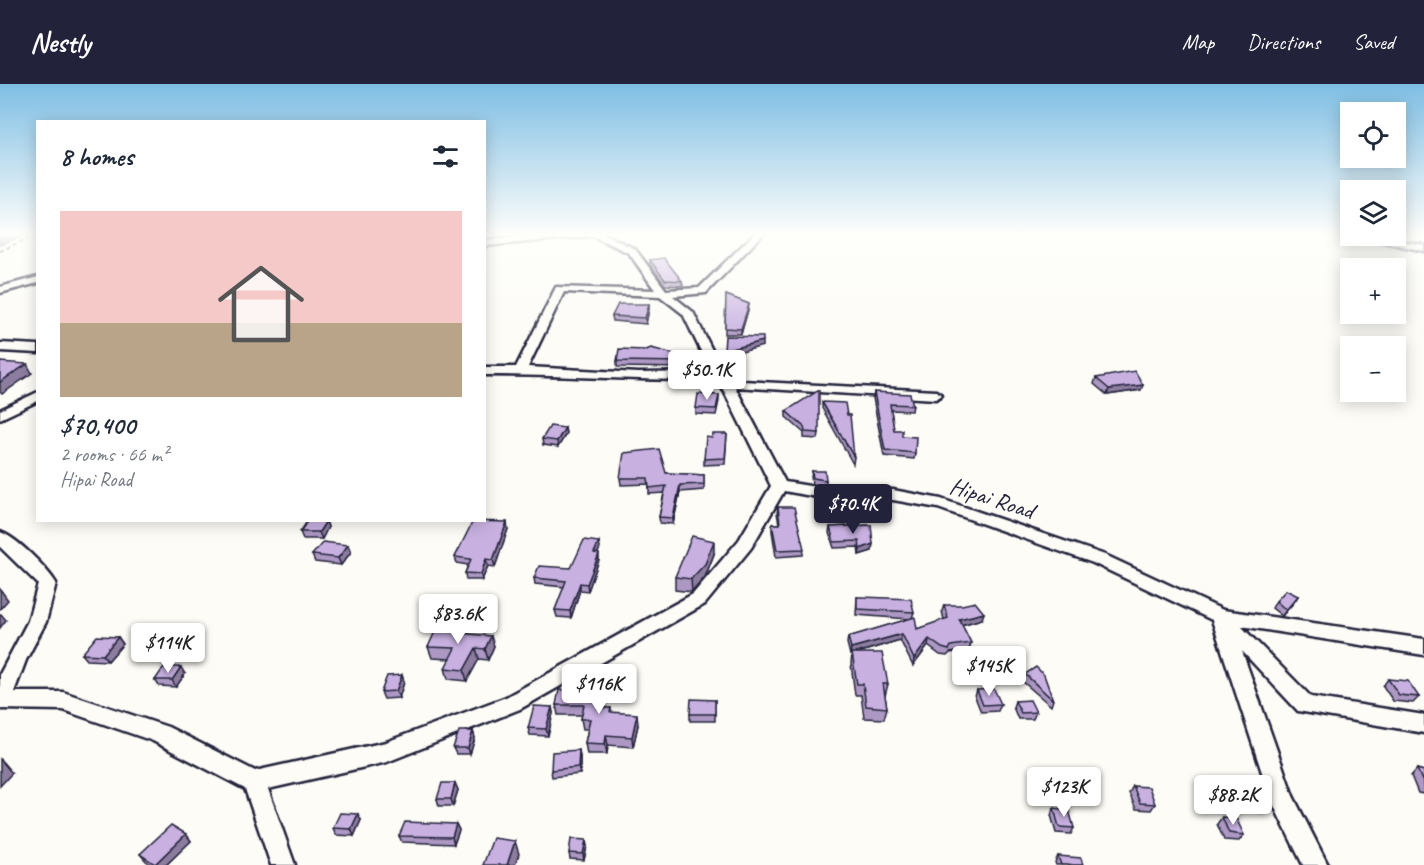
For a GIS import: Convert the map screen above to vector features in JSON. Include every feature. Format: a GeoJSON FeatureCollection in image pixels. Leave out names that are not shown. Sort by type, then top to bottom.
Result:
{"type":"FeatureCollection","features":[{"type":"Feature","properties":{"kind":"street"},"geometry":{"type":"LineString","coordinates":[[0,538],[27,561],[47,583],[37,622],[16,659],[0,700],[63,701],[160,734],[254,782],[387,752],[513,703],[626,642],[699,599],[745,544],[779,486],[730,390],[719,376],[688,312],[663,293],[646,269]]}},
{"type":"Feature","properties":{"kind":"street"},"geometry":{"type":"LineString","coordinates":[[520,372],[560,290],[663,293],[702,291],[724,269]]}},
{"type":"Feature","properties":{"kind":"street"},"geometry":{"type":"LineString","coordinates":[[0,290],[36,281]]}},
{"type":"Feature","properties":{"kind":"street"},"geometry":{"type":"LineString","coordinates":[[0,347],[36,350]]}},
{"type":"Feature","properties":{"kind":"street"},"geometry":{"type":"LineString","coordinates":[[486,371],[561,371],[639,377],[719,376],[740,385],[936,395]]}},
{"type":"Feature","properties":{"kind":"street"},"geometry":{"type":"LineString","coordinates":[[0,415],[36,397]]}},
{"type":"Feature","properties":{"kind":"street","name":"Hipai Road"},"geometry":{"type":"LineString","coordinates":[[779,486],[828,494],[893,495],[941,504],[1099,559],[1220,616],[1305,705],[1424,724]]}},
{"type":"Feature","properties":{"kind":"street"},"geometry":{"type":"LineString","coordinates":[[1316,865],[1283,800],[1220,616],[1424,647]]}},
{"type":"Feature","properties":{"kind":"street"},"geometry":{"type":"LineString","coordinates":[[254,782],[283,865]]}},
{"type":"Feature","properties":{"kind":"building"},"geometry":{"type":"Polygon","coordinates":[[[657,269],[673,269],[682,281],[665,280],[657,269]]]}},
{"type":"Feature","properties":{"kind":"building"},"geometry":{"type":"Polygon","coordinates":[[[726,295],[749,304],[741,329],[725,328],[726,295]]]}},
{"type":"Feature","properties":{"kind":"building"},"geometry":{"type":"Polygon","coordinates":[[[618,304],[649,304],[645,318],[612,316],[618,304]]]}},
{"type":"Feature","properties":{"kind":"building"},"geometry":{"type":"Polygon","coordinates":[[[725,336],[763,337],[763,341],[724,351],[725,336]]]}},
{"type":"Feature","properties":{"kind":"building"},"geometry":{"type":"Polygon","coordinates":[[[651,348],[686,357],[685,362],[617,361],[619,349],[646,350],[651,348]]]}},
{"type":"Feature","properties":{"kind":"building"},"geometry":{"type":"Polygon","coordinates":[[[0,362],[27,364],[0,382],[0,362]]]}},
{"type":"Feature","properties":{"kind":"building"},"geometry":{"type":"Polygon","coordinates":[[[1135,371],[1143,385],[1109,389],[1096,378],[1135,371]]]}},
{"type":"Feature","properties":{"kind":"building"},"geometry":{"type":"Polygon","coordinates":[[[819,390],[819,433],[805,432],[804,427],[786,411],[819,390]]]}},
{"type":"Feature","properties":{"kind":"building"},"geometry":{"type":"Polygon","coordinates":[[[874,392],[910,394],[913,405],[890,404],[894,430],[902,430],[902,436],[916,437],[915,453],[885,450],[874,392]]]}},
{"type":"Feature","properties":{"kind":"building"},"geometry":{"type":"Polygon","coordinates":[[[698,394],[719,395],[716,409],[696,408],[698,394]]]}},
{"type":"Feature","properties":{"kind":"building"},"geometry":{"type":"Polygon","coordinates":[[[822,402],[845,403],[847,415],[850,415],[854,457],[822,402]]]}},
{"type":"Feature","properties":{"kind":"building"},"geometry":{"type":"Polygon","coordinates":[[[550,426],[565,428],[557,441],[542,439],[550,426]]]}},
{"type":"Feature","properties":{"kind":"building"},"geometry":{"type":"Polygon","coordinates":[[[713,434],[727,434],[725,458],[704,459],[706,437],[712,438],[713,434]]]}},
{"type":"Feature","properties":{"kind":"building"},"geometry":{"type":"Polygon","coordinates":[[[659,449],[666,473],[704,475],[704,484],[680,485],[673,518],[659,517],[666,486],[649,488],[648,478],[620,478],[624,453],[659,449]]]}},
{"type":"Feature","properties":{"kind":"building"},"geometry":{"type":"Polygon","coordinates":[[[812,471],[825,471],[826,480],[813,478],[812,471]]]}},
{"type":"Feature","properties":{"kind":"building"},"geometry":{"type":"Polygon","coordinates":[[[778,507],[794,507],[804,549],[777,550],[772,524],[780,524],[778,507]]]}},
{"type":"Feature","properties":{"kind":"building"},"geometry":{"type":"Polygon","coordinates":[[[307,522],[325,522],[319,532],[300,532],[307,522]]]}},
{"type":"Feature","properties":{"kind":"building"},"geometry":{"type":"Polygon","coordinates":[[[472,522],[507,522],[493,560],[486,559],[481,574],[465,573],[471,559],[455,557],[472,522]]]}},
{"type":"Feature","properties":{"kind":"building"},"geometry":{"type":"Polygon","coordinates":[[[871,525],[873,544],[860,549],[859,541],[834,542],[830,527],[871,525]]]}},
{"type":"Feature","properties":{"kind":"building"},"geometry":{"type":"Polygon","coordinates":[[[692,536],[714,541],[705,564],[691,579],[675,577],[692,536]]]}},
{"type":"Feature","properties":{"kind":"building"},"geometry":{"type":"Polygon","coordinates":[[[584,540],[599,542],[594,553],[599,554],[587,584],[580,583],[570,611],[555,610],[566,581],[534,578],[539,566],[571,568],[584,540]]]}},
{"type":"Feature","properties":{"kind":"building"},"geometry":{"type":"Polygon","coordinates":[[[323,542],[348,545],[338,558],[312,555],[323,542]]]}},
{"type":"Feature","properties":{"kind":"building"},"geometry":{"type":"Polygon","coordinates":[[[1286,590],[1298,596],[1286,610],[1276,601],[1286,590]]]}},
{"type":"Feature","properties":{"kind":"building"},"geometry":{"type":"Polygon","coordinates":[[[857,597],[911,599],[914,612],[857,609],[857,597]]]}},
{"type":"Feature","properties":{"kind":"building"},"geometry":{"type":"Polygon","coordinates":[[[975,602],[984,613],[959,619],[971,643],[951,646],[949,650],[929,639],[914,659],[902,634],[851,648],[848,637],[915,617],[917,629],[948,618],[944,605],[975,602]]]}},
{"type":"Feature","properties":{"kind":"building"},"geometry":{"type":"Polygon","coordinates":[[[438,625],[463,627],[461,633],[491,636],[485,649],[476,648],[464,670],[445,668],[455,648],[428,647],[438,625]]]}},
{"type":"Feature","properties":{"kind":"building"},"geometry":{"type":"Polygon","coordinates":[[[97,636],[118,637],[103,655],[82,654],[97,636]]]}},
{"type":"Feature","properties":{"kind":"building"},"geometry":{"type":"Polygon","coordinates":[[[852,653],[882,653],[888,684],[883,684],[887,708],[866,706],[863,684],[857,684],[852,653]]]}},
{"type":"Feature","properties":{"kind":"building"},"geometry":{"type":"Polygon","coordinates":[[[164,667],[181,667],[172,680],[155,680],[164,667]]]}},
{"type":"Feature","properties":{"kind":"building"},"geometry":{"type":"Polygon","coordinates":[[[1036,667],[1044,675],[1053,700],[1025,674],[1036,667]]]}},
{"type":"Feature","properties":{"kind":"building"},"geometry":{"type":"Polygon","coordinates":[[[402,675],[396,691],[381,692],[387,676],[402,675]]]}},
{"type":"Feature","properties":{"kind":"building"},"geometry":{"type":"Polygon","coordinates":[[[1388,679],[1408,681],[1419,697],[1399,695],[1388,679]]]}},
{"type":"Feature","properties":{"kind":"building"},"geometry":{"type":"Polygon","coordinates":[[[994,689],[1001,704],[983,705],[977,690],[994,689]]]}},
{"type":"Feature","properties":{"kind":"building"},"geometry":{"type":"Polygon","coordinates":[[[559,690],[606,690],[603,708],[611,708],[610,712],[637,714],[632,737],[606,735],[605,744],[585,743],[590,719],[581,719],[584,705],[556,705],[559,690]]]}},
{"type":"Feature","properties":{"kind":"building"},"geometry":{"type":"Polygon","coordinates":[[[691,699],[715,700],[715,714],[690,714],[691,699]]]}},
{"type":"Feature","properties":{"kind":"building"},"geometry":{"type":"Polygon","coordinates":[[[1030,700],[1036,712],[1021,713],[1015,701],[1030,700]]]}},
{"type":"Feature","properties":{"kind":"building"},"geometry":{"type":"Polygon","coordinates":[[[534,706],[552,707],[546,729],[528,728],[534,706]]]}},
{"type":"Feature","properties":{"kind":"building"},"geometry":{"type":"Polygon","coordinates":[[[459,731],[473,731],[468,748],[453,748],[459,731]]]}},
{"type":"Feature","properties":{"kind":"building"},"geometry":{"type":"Polygon","coordinates":[[[579,750],[578,767],[551,770],[552,752],[579,750]]]}},
{"type":"Feature","properties":{"kind":"building"},"geometry":{"type":"Polygon","coordinates":[[[1417,769],[1424,771],[1424,785],[1417,769]]]}},
{"type":"Feature","properties":{"kind":"building"},"geometry":{"type":"Polygon","coordinates":[[[442,783],[455,783],[451,799],[437,799],[442,783]]]}},
{"type":"Feature","properties":{"kind":"building"},"geometry":{"type":"Polygon","coordinates":[[[1133,786],[1149,787],[1155,804],[1140,803],[1133,786]]]}},
{"type":"Feature","properties":{"kind":"building"},"geometry":{"type":"Polygon","coordinates":[[[1244,787],[1262,789],[1270,806],[1252,804],[1244,787]]]}},
{"type":"Feature","properties":{"kind":"building"},"geometry":{"type":"Polygon","coordinates":[[[1054,808],[1069,810],[1074,828],[1059,827],[1054,808]]]}},
{"type":"Feature","properties":{"kind":"building"},"geometry":{"type":"Polygon","coordinates":[[[340,813],[358,814],[351,829],[333,828],[340,813]]]}},
{"type":"Feature","properties":{"kind":"building"},"geometry":{"type":"Polygon","coordinates":[[[1222,817],[1236,818],[1244,835],[1229,833],[1222,817]]]}},
{"type":"Feature","properties":{"kind":"building"},"geometry":{"type":"Polygon","coordinates":[[[405,822],[456,824],[452,837],[399,836],[405,822]]]}},
{"type":"Feature","properties":{"kind":"building"},"geometry":{"type":"Polygon","coordinates":[[[171,825],[186,834],[155,864],[140,854],[171,825]]]}},
{"type":"Feature","properties":{"kind":"building"},"geometry":{"type":"Polygon","coordinates":[[[493,838],[515,841],[507,865],[483,865],[493,838]]]}},
{"type":"Feature","properties":{"kind":"building"},"geometry":{"type":"Polygon","coordinates":[[[571,839],[586,840],[583,854],[569,853],[571,839]]]}},
{"type":"Feature","properties":{"kind":"building"},"geometry":{"type":"Polygon","coordinates":[[[1058,856],[1081,858],[1083,865],[1061,865],[1058,856]]]}}]}
